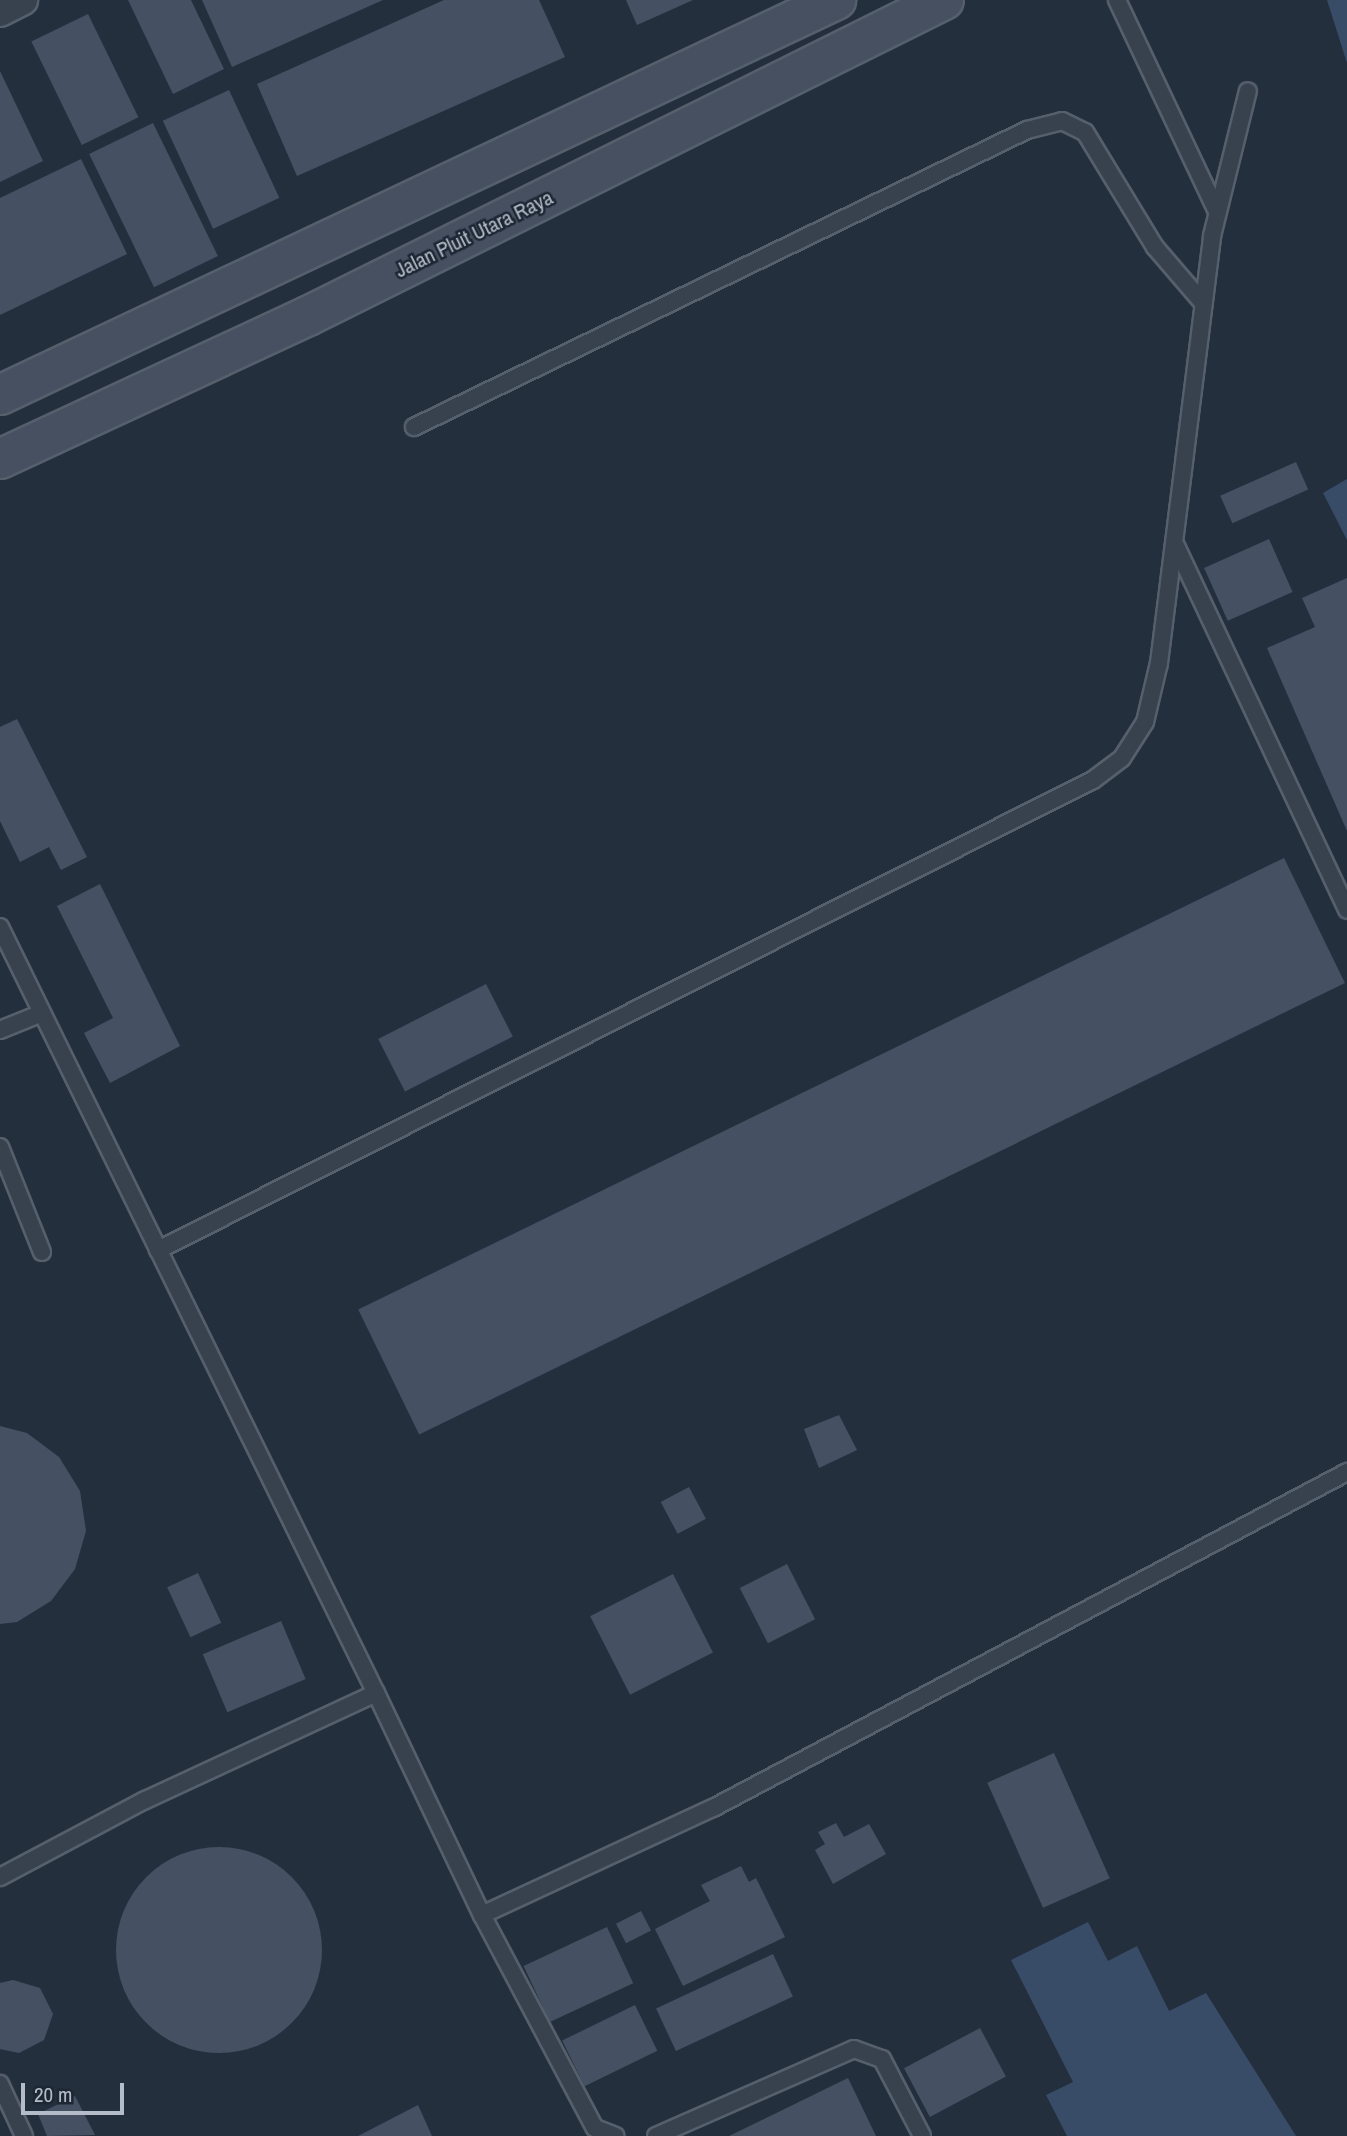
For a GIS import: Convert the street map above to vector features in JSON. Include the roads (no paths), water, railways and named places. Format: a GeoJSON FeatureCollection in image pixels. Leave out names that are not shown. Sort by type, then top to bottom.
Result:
{"type":"FeatureCollection","features":[{"type":"Feature","properties":{"kind":"street"},"geometry":{"type":"LineString","coordinates":[[0,11],[22,0]]}},
{"type":"Feature","properties":{"kind":"street"},"geometry":{"type":"LineString","coordinates":[[0,395],[285,263],[836,0]]}},
{"type":"Feature","properties":{"kind":"street","name":"Jalan Pluit Utara Raya"},"geometry":{"type":"LineString","coordinates":[[0,459],[308,316],[944,0]]}},
{"type":"Feature","properties":{"kind":"street"},"geometry":{"type":"LineString","coordinates":[[285,263],[308,316]]}},
{"type":"Feature","properties":{"kind":"lane"},"geometry":{"type":"LineString","coordinates":[[1117,0],[1217,212]]}},
{"type":"Feature","properties":{"kind":"lane"},"geometry":{"type":"LineString","coordinates":[[158,1250],[1093,780],[1122,758],[1145,722],[1176,546],[1203,303],[1217,212],[1248,91]]}},
{"type":"Feature","properties":{"kind":"lane"},"geometry":{"type":"LineString","coordinates":[[414,427],[1027,130],[1062,121],[1085,132],[1155,247],[1203,303]]}},
{"type":"Feature","properties":{"kind":"lane"},"geometry":{"type":"LineString","coordinates":[[1176,546],[1347,910]]}},
{"type":"Feature","properties":{"kind":"lane"},"geometry":{"type":"LineString","coordinates":[[0,927],[482,1915],[595,2128],[616,2136]]}},
{"type":"Feature","properties":{"kind":"lane"},"geometry":{"type":"LineString","coordinates":[[0,1030],[42,1013]]}},
{"type":"Feature","properties":{"kind":"lane"},"geometry":{"type":"LineString","coordinates":[[0,1147],[42,1251]]}},
{"type":"Feature","properties":{"kind":"lane"},"geometry":{"type":"LineString","coordinates":[[482,1915],[713,1808],[1347,1472]]}},
{"type":"Feature","properties":{"kind":"lane"},"geometry":{"type":"LineString","coordinates":[[0,1877],[145,1800],[376,1693]]}},
{"type":"Feature","properties":{"kind":"lane"},"geometry":{"type":"LineString","coordinates":[[656,2136],[854,2049],[882,2059],[922,2136]]}},
{"type":"Feature","properties":{"kind":"lane"},"geometry":{"type":"LineString","coordinates":[[0,2084],[24,2136]]}},
{"type":"Feature","properties":{"kind":"water"},"geometry":{"type":"Polygon","coordinates":[[[1327,0],[1347,0],[1347,63],[1327,0]]]}},
{"type":"Feature","properties":{"kind":"water"},"geometry":{"type":"Polygon","coordinates":[[[1347,479],[1347,540],[1323,493],[1347,479]]]}},
{"type":"Feature","properties":{"kind":"water"},"geometry":{"type":"Polygon","coordinates":[[[1088,1922],[1108,1961],[1137,1946],[1169,2011],[1206,1993],[1296,2136],[1067,2136],[1046,2095],[1073,2082],[1011,1960],[1088,1922]]]}}]}
